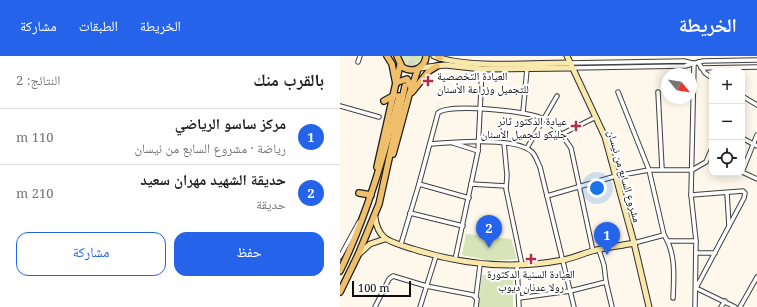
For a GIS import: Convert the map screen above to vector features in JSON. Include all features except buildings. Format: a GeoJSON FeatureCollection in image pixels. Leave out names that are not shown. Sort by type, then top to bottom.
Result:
{"type":"FeatureCollection","features":[{"type":"Feature","properties":{"kind":"main road"},"geometry":{"type":"LineString","coordinates":[[340,271],[366,209],[384,158],[400,85],[392,64],[387,56]]}},
{"type":"Feature","properties":{"kind":"main road"},"geometry":{"type":"LineString","coordinates":[[340,292],[375,217],[411,87],[419,68],[426,61],[426,56]]}},
{"type":"Feature","properties":{"kind":"main road"},"geometry":{"type":"LineString","coordinates":[[383,189],[400,85],[397,59]]}},
{"type":"Feature","properties":{"kind":"main road"},"geometry":{"type":"LineString","coordinates":[[397,59],[408,70],[419,68]]}},
{"type":"Feature","properties":{"kind":"main road"},"geometry":{"type":"LineString","coordinates":[[409,95],[422,79],[437,66]]}},
{"type":"Feature","properties":{"kind":"main road"},"geometry":{"type":"LineString","coordinates":[[375,185],[395,95],[400,85],[406,79],[411,87]]}},
{"type":"Feature","properties":{"kind":"main road"},"geometry":{"type":"LineString","coordinates":[[384,101],[395,95]]}},
{"type":"Feature","properties":{"kind":"main road"},"geometry":{"type":"LineString","coordinates":[[359,193],[371,195]]}},
{"type":"Feature","properties":{"kind":"street"},"geometry":{"type":"LineString","coordinates":[[358,62],[360,56]]}},
{"type":"Feature","properties":{"kind":"street","name":"مشروع السابع من نيسان"},"geometry":{"type":"LineString","coordinates":[[567,56],[605,137],[634,243],[649,307]]}},
{"type":"Feature","properties":{"kind":"street"},"geometry":{"type":"LineString","coordinates":[[703,56],[703,61]]}},
{"type":"Feature","properties":{"kind":"street"},"geometry":{"type":"LineString","coordinates":[[437,57],[461,59],[481,64],[570,65],[757,60]]}},
{"type":"Feature","properties":{"kind":"street"},"geometry":{"type":"LineString","coordinates":[[695,62],[709,75]]}},
{"type":"Feature","properties":{"kind":"street"},"geometry":{"type":"LineString","coordinates":[[695,62],[691,195],[696,241],[695,307]]}},
{"type":"Feature","properties":{"kind":"street"},"geometry":{"type":"LineString","coordinates":[[419,68],[437,66],[482,69],[527,69],[570,65]]}},
{"type":"Feature","properties":{"kind":"street"},"geometry":{"type":"LineString","coordinates":[[745,68],[757,67]]}},
{"type":"Feature","properties":{"kind":"street"},"geometry":{"type":"LineString","coordinates":[[701,68],[709,68]]}},
{"type":"Feature","properties":{"kind":"street"},"geometry":{"type":"LineString","coordinates":[[455,260],[478,151],[482,69]]}},
{"type":"Feature","properties":{"kind":"street"},"geometry":{"type":"LineString","coordinates":[[523,112],[527,69]]}},
{"type":"Feature","properties":{"kind":"street"},"geometry":{"type":"LineString","coordinates":[[618,92],[649,170],[664,235],[668,241],[675,274],[672,298]]}},
{"type":"Feature","properties":{"kind":"street"},"geometry":{"type":"LineString","coordinates":[[658,92],[662,169]]}},
{"type":"Feature","properties":{"kind":"street"},"geometry":{"type":"LineString","coordinates":[[527,148],[557,96]]}},
{"type":"Feature","properties":{"kind":"street"},"geometry":{"type":"LineString","coordinates":[[745,98],[757,104]]}},
{"type":"Feature","properties":{"kind":"street"},"geometry":{"type":"LineString","coordinates":[[340,106],[379,117]]}},
{"type":"Feature","properties":{"kind":"street"},"geometry":{"type":"LineString","coordinates":[[400,244],[419,184],[437,115],[440,111],[446,109],[480,109],[523,112],[543,119],[562,134],[571,148],[579,186],[596,250],[604,265],[606,282],[612,307]]}},
{"type":"Feature","properties":{"kind":"street"},"geometry":{"type":"LineString","coordinates":[[562,134],[596,117]]}},
{"type":"Feature","properties":{"kind":"street"},"geometry":{"type":"LineString","coordinates":[[745,166],[755,145],[757,135]]}},
{"type":"Feature","properties":{"kind":"street"},"geometry":{"type":"LineString","coordinates":[[745,140],[755,145]]}},
{"type":"Feature","properties":{"kind":"street"},"geometry":{"type":"LineString","coordinates":[[430,144],[478,141],[504,143],[527,148],[534,154],[540,167],[574,307]]}},
{"type":"Feature","properties":{"kind":"street"},"geometry":{"type":"LineString","coordinates":[[450,142],[478,151]]}},
{"type":"Feature","properties":{"kind":"street"},"geometry":{"type":"LineString","coordinates":[[504,143],[506,186],[519,265],[519,307]]}},
{"type":"Feature","properties":{"kind":"street"},"geometry":{"type":"LineString","coordinates":[[547,196],[616,176],[649,170],[692,170],[706,162],[709,155]]}},
{"type":"Feature","properties":{"kind":"street"},"geometry":{"type":"LineString","coordinates":[[745,173],[757,179]]}},
{"type":"Feature","properties":{"kind":"street"},"geometry":{"type":"LineString","coordinates":[[419,184],[469,198]]}},
{"type":"Feature","properties":{"kind":"street"},"geometry":{"type":"LineString","coordinates":[[471,184],[506,186]]}},
{"type":"Feature","properties":{"kind":"street"},"geometry":{"type":"LineString","coordinates":[[691,195],[743,191],[745,196],[696,288]]}},
{"type":"Feature","properties":{"kind":"street"},"geometry":{"type":"LineString","coordinates":[[727,193],[729,227]]}},
{"type":"Feature","properties":{"kind":"street"},"geometry":{"type":"LineString","coordinates":[[340,257],[348,239],[366,209]]}},
{"type":"Feature","properties":{"kind":"street"},"geometry":{"type":"LineString","coordinates":[[410,213],[463,226]]}},
{"type":"Feature","properties":{"kind":"street"},"geometry":{"type":"LineString","coordinates":[[375,217],[378,229],[385,239],[436,256],[480,265],[519,265],[563,260],[596,250],[634,243],[664,235]]}},
{"type":"Feature","properties":{"kind":"street"},"geometry":{"type":"LineString","coordinates":[[358,255],[370,244],[385,239]]}},
{"type":"Feature","properties":{"kind":"street"},"geometry":{"type":"LineString","coordinates":[[668,241],[696,241]]}},
{"type":"Feature","properties":{"kind":"street"},"geometry":{"type":"LineString","coordinates":[[696,253],[715,253]]}},
{"type":"Feature","properties":{"kind":"street"},"geometry":{"type":"LineString","coordinates":[[420,307],[436,256]]}},
{"type":"Feature","properties":{"kind":"street"},"geometry":{"type":"LineString","coordinates":[[476,307],[480,265]]}},
{"type":"Feature","properties":{"kind":"street"},"geometry":{"type":"LineString","coordinates":[[375,307],[392,276],[426,286],[476,297]]}},
{"type":"Feature","properties":{"kind":"street"},"geometry":{"type":"LineString","coordinates":[[740,307],[757,277]]}},
{"type":"Feature","properties":{"kind":"street"},"geometry":{"type":"LineString","coordinates":[[519,298],[570,291],[606,282]]}},
{"type":"Feature","properties":{"kind":"street"},"geometry":{"type":"LineString","coordinates":[[696,288],[735,307]]}},
{"type":"Feature","properties":{"kind":"street"},"geometry":{"type":"LineString","coordinates":[[721,307],[725,301]]}},
{"type":"Feature","properties":{"kind":"green space"},"geometry":{"type":"Polygon","coordinates":[[[402,56],[421,56],[420,62],[416,66],[410,67],[403,63],[402,56]]]}},
{"type":"Feature","properties":{"kind":"green space"},"geometry":{"type":"Polygon","coordinates":[[[466,234],[511,239],[517,259],[492,261],[462,255],[466,234]]]}},
{"type":"Feature","properties":{"kind":"green space"},"geometry":{"type":"Polygon","coordinates":[[[482,275],[513,277],[513,307],[478,307],[482,275]]]}},
{"type":"Feature","properties":{"kind":"tunnel"},"geometry":{"type":"LineString","coordinates":[[406,82],[413,56]]}},
{"type":"Feature","properties":{"kind":"place","name":"العيادة التخصصية للتجميل وزراعة الأسنان"},"geometry":{"type":"Point","coordinates":[428,81]}},
{"type":"Feature","properties":{"kind":"place","name":"عيادة الدكتور ثائر جليكو لتجميل الأسنان"},"geometry":{"type":"Point","coordinates":[576,126]}},
{"type":"Feature","properties":{"kind":"place","name":"حديقة الشهيد مهران سعيد"},"geometry":{"type":"Point","coordinates":[489,248]}},
{"type":"Feature","properties":{"kind":"place","name":"مركز ساسو الرياضي"},"geometry":{"type":"Point","coordinates":[607,255]}},
{"type":"Feature","properties":{"kind":"place","name":"العيادة السنية الدكتورة رولا عدنان ديوب"},"geometry":{"type":"Point","coordinates":[531,259]}}]}
